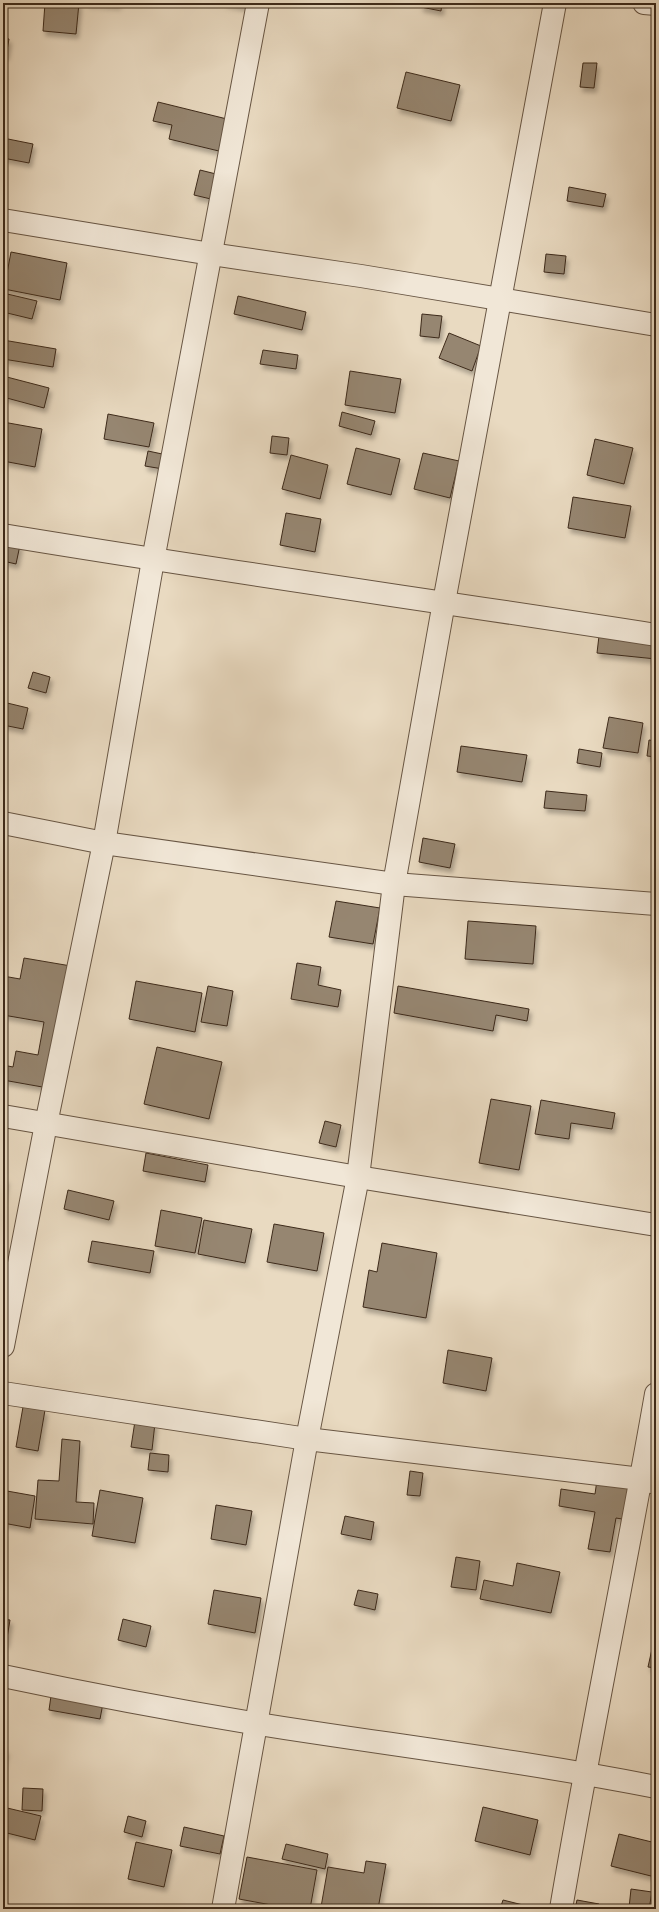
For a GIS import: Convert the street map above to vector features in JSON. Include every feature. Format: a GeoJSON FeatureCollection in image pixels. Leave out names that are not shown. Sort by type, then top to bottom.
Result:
{"type":"FeatureCollection","features":[{"type":"Feature","properties":{"kind":"street"},"geometry":{"type":"LineString","coordinates":[[3,1346],[46,1124],[104,843],[154,560],[258,3]]}},
{"type":"Feature","properties":{"kind":"street"},"geometry":{"type":"LineString","coordinates":[[224,1909],[307,1439],[358,1177],[394,884],[444,602],[555,3]]}},
{"type":"Feature","properties":{"kind":"street"},"geometry":{"type":"LineString","coordinates":[[644,3],[656,4]]}},
{"type":"Feature","properties":{"kind":"street"},"geometry":{"type":"LineString","coordinates":[[3,220],[211,254],[361,276],[656,325]]}},
{"type":"Feature","properties":{"kind":"street"},"geometry":{"type":"LineString","coordinates":[[3,535],[154,560],[444,602],[656,635]]}},
{"type":"Feature","properties":{"kind":"street"},"geometry":{"type":"LineString","coordinates":[[3,823],[104,843],[394,884],[656,904]]}},
{"type":"Feature","properties":{"kind":"street"},"geometry":{"type":"LineString","coordinates":[[3,1116],[358,1177],[656,1225]]}},
{"type":"Feature","properties":{"kind":"street"},"geometry":{"type":"LineString","coordinates":[[3,1393],[307,1439],[649,1481]]}},
{"type":"Feature","properties":{"kind":"street"},"geometry":{"type":"LineString","coordinates":[[561,1909],[584,1773],[649,1481],[656,1394]]}},
{"type":"Feature","properties":{"kind":"street"},"geometry":{"type":"LineString","coordinates":[[3,1676],[100,1697],[256,1724],[584,1773],[656,1787]]}},
{"type":"Feature","properties":{"kind":"building"},"geometry":{"type":"Polygon","coordinates":[[[45,3],[79,3],[76,34],[43,31],[45,3]]]}},
{"type":"Feature","properties":{"kind":"building"},"geometry":{"type":"Polygon","coordinates":[[[86,3],[119,3],[118,5],[86,3]]]}},
{"type":"Feature","properties":{"kind":"building"},"geometry":{"type":"Polygon","coordinates":[[[224,3],[248,3],[247,7],[224,3]]]}},
{"type":"Feature","properties":{"kind":"building"},"geometry":{"type":"Polygon","coordinates":[[[421,3],[442,3],[441,11],[421,7],[421,3]]]}},
{"type":"Feature","properties":{"kind":"building"},"geometry":{"type":"Polygon","coordinates":[[[3,38],[9,39],[6,56],[3,55],[3,38]]]}},
{"type":"Feature","properties":{"kind":"building"},"geometry":{"type":"Polygon","coordinates":[[[583,63],[597,63],[594,88],[580,87],[583,63]]]}},
{"type":"Feature","properties":{"kind":"building"},"geometry":{"type":"Polygon","coordinates":[[[406,72],[460,85],[451,121],[397,108],[406,72]]]}},
{"type":"Feature","properties":{"kind":"building"},"geometry":{"type":"Polygon","coordinates":[[[158,102],[231,120],[223,152],[169,139],[172,125],[153,121],[158,102]]]}},
{"type":"Feature","properties":{"kind":"building"},"geometry":{"type":"Polygon","coordinates":[[[3,138],[33,144],[29,163],[3,158],[3,138]]]}},
{"type":"Feature","properties":{"kind":"building"},"geometry":{"type":"Polygon","coordinates":[[[200,170],[220,175],[215,200],[194,195],[200,170]]]}},
{"type":"Feature","properties":{"kind":"building"},"geometry":{"type":"Polygon","coordinates":[[[569,187],[606,194],[603,207],[567,201],[569,187]]]}},
{"type":"Feature","properties":{"kind":"building"},"geometry":{"type":"Polygon","coordinates":[[[11,252],[67,263],[60,300],[4,289],[11,252]]]}},
{"type":"Feature","properties":{"kind":"building"},"geometry":{"type":"Polygon","coordinates":[[[546,254],[566,256],[564,274],[544,272],[546,254]]]}},
{"type":"Feature","properties":{"kind":"building"},"geometry":{"type":"Polygon","coordinates":[[[3,293],[37,301],[32,319],[3,312],[3,293]]]}},
{"type":"Feature","properties":{"kind":"building"},"geometry":{"type":"Polygon","coordinates":[[[238,296],[306,312],[302,330],[234,314],[238,296]]]}},
{"type":"Feature","properties":{"kind":"building"},"geometry":{"type":"Polygon","coordinates":[[[422,314],[442,316],[439,338],[420,336],[422,314]]]}},
{"type":"Feature","properties":{"kind":"building"},"geometry":{"type":"Polygon","coordinates":[[[449,333],[481,346],[472,371],[439,358],[449,333]]]}},
{"type":"Feature","properties":{"kind":"building"},"geometry":{"type":"Polygon","coordinates":[[[3,340],[56,349],[53,367],[3,359],[3,340]]]}},
{"type":"Feature","properties":{"kind":"building"},"geometry":{"type":"Polygon","coordinates":[[[263,350],[298,355],[296,369],[260,364],[263,350]]]}},
{"type":"Feature","properties":{"kind":"building"},"geometry":{"type":"Polygon","coordinates":[[[350,371],[401,379],[395,413],[345,405],[350,371]]]}},
{"type":"Feature","properties":{"kind":"building"},"geometry":{"type":"Polygon","coordinates":[[[3,376],[49,388],[44,408],[3,397],[3,376]]]}},
{"type":"Feature","properties":{"kind":"building"},"geometry":{"type":"Polygon","coordinates":[[[342,412],[375,421],[371,435],[339,426],[342,412]]]}},
{"type":"Feature","properties":{"kind":"building"},"geometry":{"type":"Polygon","coordinates":[[[108,414],[154,423],[149,447],[104,439],[108,414]]]}},
{"type":"Feature","properties":{"kind":"building"},"geometry":{"type":"Polygon","coordinates":[[[3,422],[42,429],[35,467],[3,461],[3,422]]]}},
{"type":"Feature","properties":{"kind":"building"},"geometry":{"type":"Polygon","coordinates":[[[272,436],[289,438],[287,455],[270,453],[272,436]]]}},
{"type":"Feature","properties":{"kind":"building"},"geometry":{"type":"Polygon","coordinates":[[[595,439],[633,448],[624,484],[587,475],[595,439]]]}},
{"type":"Feature","properties":{"kind":"building"},"geometry":{"type":"Polygon","coordinates":[[[356,448],[400,459],[391,495],[347,484],[356,448]]]}},
{"type":"Feature","properties":{"kind":"building"},"geometry":{"type":"Polygon","coordinates":[[[148,451],[167,455],[163,469],[145,466],[148,451]]]}},
{"type":"Feature","properties":{"kind":"building"},"geometry":{"type":"Polygon","coordinates":[[[423,453],[459,461],[450,498],[414,489],[423,453]]]}},
{"type":"Feature","properties":{"kind":"building"},"geometry":{"type":"Polygon","coordinates":[[[291,455],[328,465],[320,499],[282,489],[291,455]]]}},
{"type":"Feature","properties":{"kind":"building"},"geometry":{"type":"Polygon","coordinates":[[[573,497],[631,506],[625,538],[568,528],[573,497]]]}},
{"type":"Feature","properties":{"kind":"building"},"geometry":{"type":"Polygon","coordinates":[[[286,513],[321,519],[315,552],[280,545],[286,513]]]}},
{"type":"Feature","properties":{"kind":"building"},"geometry":{"type":"Polygon","coordinates":[[[3,541],[20,545],[16,564],[3,561],[3,541]]]}},
{"type":"Feature","properties":{"kind":"building"},"geometry":{"type":"Polygon","coordinates":[[[599,636],[656,642],[656,659],[597,653],[599,636]]]}},
{"type":"Feature","properties":{"kind":"building"},"geometry":{"type":"Polygon","coordinates":[[[33,672],[50,677],[46,693],[28,688],[33,672]]]}},
{"type":"Feature","properties":{"kind":"building"},"geometry":{"type":"Polygon","coordinates":[[[3,702],[28,708],[23,729],[3,725],[3,702]]]}},
{"type":"Feature","properties":{"kind":"building"},"geometry":{"type":"Polygon","coordinates":[[[609,717],[643,723],[638,753],[603,748],[609,717]]]}},
{"type":"Feature","properties":{"kind":"building"},"geometry":{"type":"Polygon","coordinates":[[[649,740],[656,741],[656,757],[647,756],[649,740]]]}},
{"type":"Feature","properties":{"kind":"building"},"geometry":{"type":"Polygon","coordinates":[[[461,746],[527,755],[522,782],[457,772],[461,746]]]}},
{"type":"Feature","properties":{"kind":"building"},"geometry":{"type":"Polygon","coordinates":[[[579,749],[602,753],[600,767],[577,763],[579,749]]]}},
{"type":"Feature","properties":{"kind":"building"},"geometry":{"type":"Polygon","coordinates":[[[546,791],[587,795],[585,811],[544,808],[546,791]]]}},
{"type":"Feature","properties":{"kind":"building"},"geometry":{"type":"Polygon","coordinates":[[[423,838],[455,844],[450,868],[419,862],[423,838]]]}},
{"type":"Feature","properties":{"kind":"building"},"geometry":{"type":"Polygon","coordinates":[[[336,901],[380,908],[373,944],[329,937],[336,901]]]}},
{"type":"Feature","properties":{"kind":"building"},"geometry":{"type":"Polygon","coordinates":[[[468,921],[536,926],[533,964],[465,959],[468,921]]]}},
{"type":"Feature","properties":{"kind":"building"},"geometry":{"type":"Polygon","coordinates":[[[24,958],[71,966],[48,1088],[3,1080],[3,1065],[13,1067],[16,1051],[38,1055],[44,1022],[3,1015],[3,976],[20,979],[24,958]]]}},
{"type":"Feature","properties":{"kind":"building"},"geometry":{"type":"Polygon","coordinates":[[[297,963],[321,967],[318,985],[341,990],[338,1007],[291,999],[297,963]]]}},
{"type":"Feature","properties":{"kind":"building"},"geometry":{"type":"Polygon","coordinates":[[[136,981],[202,993],[195,1032],[129,1019],[136,981]]]}},
{"type":"Feature","properties":{"kind":"building"},"geometry":{"type":"Polygon","coordinates":[[[208,986],[233,991],[227,1026],[201,1022],[208,986]]]}},
{"type":"Feature","properties":{"kind":"building"},"geometry":{"type":"Polygon","coordinates":[[[398,986],[529,1009],[527,1021],[496,1015],[493,1031],[394,1013],[398,986]]]}},
{"type":"Feature","properties":{"kind":"building"},"geometry":{"type":"Polygon","coordinates":[[[157,1047],[222,1062],[209,1119],[144,1104],[157,1047]]]}},
{"type":"Feature","properties":{"kind":"building"},"geometry":{"type":"Polygon","coordinates":[[[491,1099],[531,1106],[519,1170],[479,1163],[491,1099]]]}},
{"type":"Feature","properties":{"kind":"building"},"geometry":{"type":"Polygon","coordinates":[[[541,1100],[615,1113],[612,1129],[571,1123],[569,1139],[535,1134],[541,1100]]]}},
{"type":"Feature","properties":{"kind":"building"},"geometry":{"type":"Polygon","coordinates":[[[325,1121],[341,1125],[336,1147],[319,1143],[325,1121]]]}},
{"type":"Feature","properties":{"kind":"building"},"geometry":{"type":"Polygon","coordinates":[[[146,1153],[208,1165],[205,1182],[143,1171],[146,1153]]]}},
{"type":"Feature","properties":{"kind":"building"},"geometry":{"type":"Polygon","coordinates":[[[3,1179],[6,1179],[3,1197],[3,1179]]]}},
{"type":"Feature","properties":{"kind":"building"},"geometry":{"type":"Polygon","coordinates":[[[68,1190],[114,1201],[109,1220],[64,1209],[68,1190]]]}},
{"type":"Feature","properties":{"kind":"building"},"geometry":{"type":"Polygon","coordinates":[[[161,1210],[202,1218],[195,1253],[155,1246],[161,1210]]]}},
{"type":"Feature","properties":{"kind":"building"},"geometry":{"type":"Polygon","coordinates":[[[204,1220],[252,1229],[245,1263],[198,1254],[204,1220]]]}},
{"type":"Feature","properties":{"kind":"building"},"geometry":{"type":"Polygon","coordinates":[[[274,1224],[324,1233],[317,1271],[267,1262],[274,1224]]]}},
{"type":"Feature","properties":{"kind":"building"},"geometry":{"type":"Polygon","coordinates":[[[92,1241],[154,1251],[150,1273],[88,1262],[92,1241]]]}},
{"type":"Feature","properties":{"kind":"building"},"geometry":{"type":"Polygon","coordinates":[[[382,1243],[437,1253],[426,1318],[363,1307],[369,1270],[377,1272],[382,1243]]]}},
{"type":"Feature","properties":{"kind":"building"},"geometry":{"type":"Polygon","coordinates":[[[3,1262],[11,1263],[3,1307],[3,1262]]]}},
{"type":"Feature","properties":{"kind":"building"},"geometry":{"type":"Polygon","coordinates":[[[448,1350],[492,1358],[486,1391],[443,1383],[448,1350]]]}},
{"type":"Feature","properties":{"kind":"building"},"geometry":{"type":"Polygon","coordinates":[[[23,1407],[45,1410],[38,1451],[16,1447],[23,1407]]]}},
{"type":"Feature","properties":{"kind":"building"},"geometry":{"type":"Polygon","coordinates":[[[135,1421],[155,1423],[152,1450],[131,1447],[135,1421]]]}},
{"type":"Feature","properties":{"kind":"building"},"geometry":{"type":"Polygon","coordinates":[[[62,1439],[80,1441],[76,1502],[94,1503],[93,1524],[35,1519],[38,1480],[59,1481],[62,1439]]]}},
{"type":"Feature","properties":{"kind":"building"},"geometry":{"type":"Polygon","coordinates":[[[150,1453],[169,1455],[168,1472],[148,1470],[150,1453]]]}},
{"type":"Feature","properties":{"kind":"building"},"geometry":{"type":"Polygon","coordinates":[[[410,1471],[423,1473],[420,1496],[407,1495],[410,1471]]]}},
{"type":"Feature","properties":{"kind":"building"},"geometry":{"type":"Polygon","coordinates":[[[597,1480],[633,1486],[628,1520],[616,1518],[610,1552],[588,1549],[595,1512],[559,1506],[561,1489],[595,1494],[597,1480]]]}},
{"type":"Feature","properties":{"kind":"building"},"geometry":{"type":"Polygon","coordinates":[[[100,1490],[143,1498],[135,1543],[92,1536],[100,1490]]]}},
{"type":"Feature","properties":{"kind":"building"},"geometry":{"type":"Polygon","coordinates":[[[7,1491],[35,1496],[30,1528],[3,1523],[7,1491]]]}},
{"type":"Feature","properties":{"kind":"building"},"geometry":{"type":"Polygon","coordinates":[[[216,1505],[252,1511],[246,1545],[211,1539],[216,1505]]]}},
{"type":"Feature","properties":{"kind":"building"},"geometry":{"type":"Polygon","coordinates":[[[345,1516],[374,1522],[371,1540],[341,1534],[345,1516]]]}},
{"type":"Feature","properties":{"kind":"building"},"geometry":{"type":"Polygon","coordinates":[[[456,1557],[480,1561],[476,1590],[451,1587],[456,1557]]]}},
{"type":"Feature","properties":{"kind":"building"},"geometry":{"type":"Polygon","coordinates":[[[517,1563],[560,1572],[551,1613],[480,1599],[484,1580],[513,1586],[517,1563]]]}},
{"type":"Feature","properties":{"kind":"building"},"geometry":{"type":"Polygon","coordinates":[[[214,1590],[261,1598],[255,1633],[208,1624],[214,1590]]]}},
{"type":"Feature","properties":{"kind":"building"},"geometry":{"type":"Polygon","coordinates":[[[358,1590],[378,1594],[375,1610],[354,1605],[358,1590]]]}},
{"type":"Feature","properties":{"kind":"building"},"geometry":{"type":"Polygon","coordinates":[[[3,1619],[10,1620],[6,1644],[3,1643],[3,1619]]]}},
{"type":"Feature","properties":{"kind":"building"},"geometry":{"type":"Polygon","coordinates":[[[123,1619],[151,1626],[146,1647],[118,1640],[123,1619]]]}},
{"type":"Feature","properties":{"kind":"building"},"geometry":{"type":"Polygon","coordinates":[[[656,1631],[656,1668],[648,1667],[656,1631]]]}},
{"type":"Feature","properties":{"kind":"building"},"geometry":{"type":"Polygon","coordinates":[[[52,1689],[104,1698],[100,1719],[49,1710],[52,1689]]]}},
{"type":"Feature","properties":{"kind":"building"},"geometry":{"type":"Polygon","coordinates":[[[3,1750],[6,1750],[3,1764],[3,1750]]]}},
{"type":"Feature","properties":{"kind":"building"},"geometry":{"type":"Polygon","coordinates":[[[23,1788],[43,1789],[42,1811],[22,1810],[23,1788]]]}},
{"type":"Feature","properties":{"kind":"building"},"geometry":{"type":"Polygon","coordinates":[[[3,1807],[41,1816],[35,1840],[3,1832],[3,1807]]]}},
{"type":"Feature","properties":{"kind":"building"},"geometry":{"type":"Polygon","coordinates":[[[483,1807],[538,1820],[530,1855],[475,1841],[483,1807]]]}},
{"type":"Feature","properties":{"kind":"building"},"geometry":{"type":"Polygon","coordinates":[[[128,1816],[146,1821],[142,1837],[124,1832],[128,1816]]]}},
{"type":"Feature","properties":{"kind":"building"},"geometry":{"type":"Polygon","coordinates":[[[184,1827],[224,1836],[220,1854],[180,1846],[184,1827]]]}},
{"type":"Feature","properties":{"kind":"building"},"geometry":{"type":"Polygon","coordinates":[[[619,1834],[656,1843],[655,1877],[611,1866],[619,1834]]]}},
{"type":"Feature","properties":{"kind":"building"},"geometry":{"type":"Polygon","coordinates":[[[136,1842],[172,1850],[164,1887],[128,1879],[136,1842]]]}},
{"type":"Feature","properties":{"kind":"building"},"geometry":{"type":"Polygon","coordinates":[[[286,1844],[328,1854],[325,1869],[282,1859],[286,1844]]]}},
{"type":"Feature","properties":{"kind":"building"},"geometry":{"type":"Polygon","coordinates":[[[247,1857],[317,1870],[310,1909],[293,1909],[239,1899],[247,1857]]]}},
{"type":"Feature","properties":{"kind":"building"},"geometry":{"type":"Polygon","coordinates":[[[366,1861],[386,1864],[378,1909],[331,1909],[321,1907],[328,1867],[364,1873],[366,1861]]]}},
{"type":"Feature","properties":{"kind":"building"},"geometry":{"type":"Polygon","coordinates":[[[631,1889],[652,1892],[649,1909],[629,1908],[631,1889]]]}},
{"type":"Feature","properties":{"kind":"building"},"geometry":{"type":"Polygon","coordinates":[[[503,1900],[523,1905],[522,1909],[500,1909],[503,1900]]]}},
{"type":"Feature","properties":{"kind":"building"},"geometry":{"type":"Polygon","coordinates":[[[577,1900],[599,1904],[599,1909],[575,1909],[577,1900]]]}}]}
